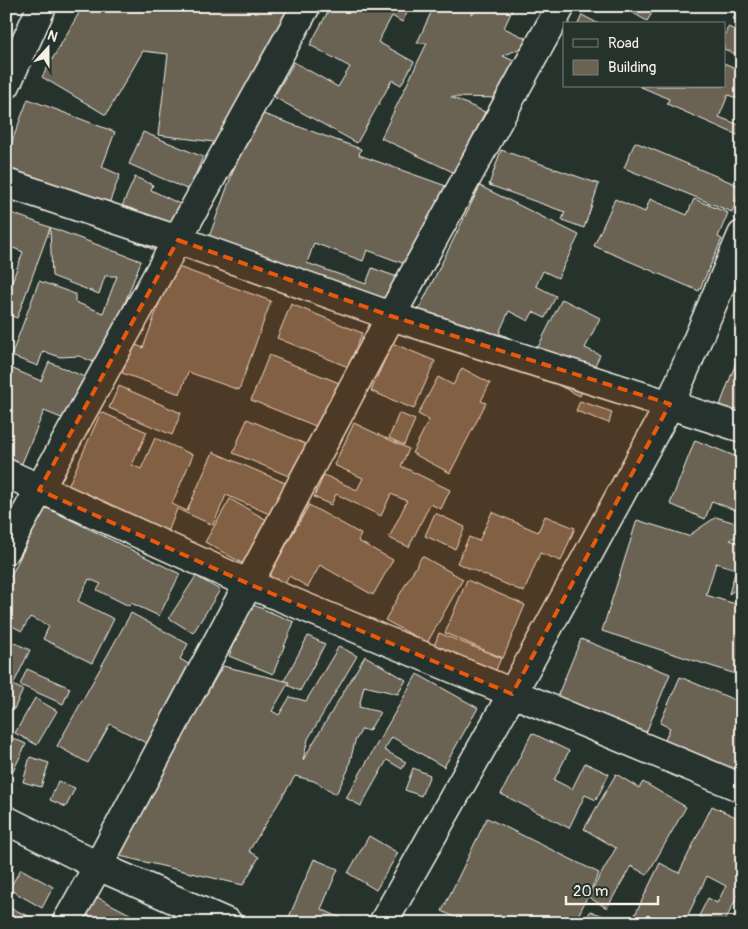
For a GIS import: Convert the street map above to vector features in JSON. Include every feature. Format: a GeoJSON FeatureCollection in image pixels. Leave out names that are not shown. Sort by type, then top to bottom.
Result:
{"type":"FeatureCollection","features":[{"type":"Feature","properties":{"kind":"street"},"geometry":{"type":"LineString","coordinates":[[6,85],[42,6]]}},
{"type":"Feature","properties":{"kind":"street"},"geometry":{"type":"LineString","coordinates":[[6,550],[306,6]]}},
{"type":"Feature","properties":{"kind":"street"},"geometry":{"type":"LineString","coordinates":[[66,923],[391,316],[561,6]]}},
{"type":"Feature","properties":{"kind":"street"},"geometry":{"type":"LineString","coordinates":[[6,183],[178,240],[391,316],[742,428]]}},
{"type":"Feature","properties":{"kind":"street"},"geometry":{"type":"LineString","coordinates":[[383,923],[512,694],[670,404],[742,235]]}},
{"type":"Feature","properties":{"kind":"street"},"geometry":{"type":"LineString","coordinates":[[6,474],[249,584],[742,788]]}},
{"type":"Feature","properties":{"kind":"street"},"geometry":{"type":"LineString","coordinates":[[6,820],[98,866],[228,923]]}},
{"type":"Feature","properties":{"kind":"highlighted area"},"geometry":{"type":"Polygon","coordinates":[[[178,240],[391,316],[670,404],[512,694],[249,584],[39,490],[178,240]]]}},
{"type":"Feature","properties":{"kind":"building"},"geometry":{"type":"Polygon","coordinates":[[[83,6],[295,6],[222,143],[158,135],[168,54],[143,51],[106,115],[42,77],[83,6]]]}},
{"type":"Feature","properties":{"kind":"building"},"geometry":{"type":"Polygon","coordinates":[[[331,6],[411,6],[402,22],[392,16],[378,42],[414,62],[401,85],[392,80],[357,143],[274,97],[294,62],[338,87],[350,67],[310,45],[331,6]]]}},
{"type":"Feature","properties":{"kind":"building"},"geometry":{"type":"Polygon","coordinates":[[[434,6],[475,6],[471,14],[489,6],[514,6],[504,28],[534,42],[503,56],[520,64],[503,98],[451,97],[485,112],[455,173],[381,138],[427,43],[417,43],[434,6]]]}},
{"type":"Feature","properties":{"kind":"building"},"geometry":{"type":"Polygon","coordinates":[[[621,6],[652,6],[655,8],[647,21],[621,6]]]}},
{"type":"Feature","properties":{"kind":"building"},"geometry":{"type":"Polygon","coordinates":[[[738,6],[742,6],[742,22],[733,19],[738,6]]]}},
{"type":"Feature","properties":{"kind":"building"},"geometry":{"type":"Polygon","coordinates":[[[582,15],[595,22],[579,22],[582,15]]]}},
{"type":"Feature","properties":{"kind":"building"},"geometry":{"type":"Polygon","coordinates":[[[728,27],[742,33],[742,57],[726,50],[726,32],[728,27]]]}},
{"type":"Feature","properties":{"kind":"building"},"geometry":{"type":"Polygon","coordinates":[[[726,64],[742,71],[742,100],[728,95],[719,117],[739,125],[742,118],[742,137],[667,104],[669,99],[644,88],[726,88],[726,64]]]}},
{"type":"Feature","properties":{"kind":"building"},"geometry":{"type":"Polygon","coordinates":[[[28,99],[115,132],[102,167],[120,175],[99,229],[6,193],[6,157],[28,99]]]}},
{"type":"Feature","properties":{"kind":"building"},"geometry":{"type":"Polygon","coordinates":[[[255,111],[361,149],[359,155],[446,186],[416,268],[367,250],[363,261],[314,243],[307,263],[366,284],[372,268],[403,279],[386,327],[201,259],[255,111]]]}},
{"type":"Feature","properties":{"kind":"building"},"geometry":{"type":"Polygon","coordinates":[[[143,132],[203,157],[189,190],[129,164],[143,132]]]}},
{"type":"Feature","properties":{"kind":"building"},"geometry":{"type":"Polygon","coordinates":[[[635,142],[742,187],[732,212],[624,168],[635,142]]]}},
{"type":"Feature","properties":{"kind":"building"},"geometry":{"type":"Polygon","coordinates":[[[501,150],[599,184],[584,228],[562,220],[565,212],[489,185],[501,150]]]}},
{"type":"Feature","properties":{"kind":"building"},"geometry":{"type":"Polygon","coordinates":[[[135,177],[153,185],[151,190],[182,205],[161,253],[111,231],[135,177]]]}},
{"type":"Feature","properties":{"kind":"building"},"geometry":{"type":"Polygon","coordinates":[[[480,186],[579,235],[558,278],[543,271],[536,286],[556,296],[545,318],[533,312],[528,321],[509,311],[499,333],[536,351],[562,299],[600,318],[585,348],[600,355],[580,396],[468,340],[410,327],[480,186]]]}},
{"type":"Feature","properties":{"kind":"building"},"geometry":{"type":"Polygon","coordinates":[[[615,199],[645,212],[650,199],[687,215],[694,199],[728,213],[718,237],[722,239],[699,291],[594,246],[615,199]]]}},
{"type":"Feature","properties":{"kind":"building"},"geometry":{"type":"Polygon","coordinates":[[[6,211],[141,261],[101,365],[79,356],[60,357],[43,351],[38,366],[11,356],[39,281],[75,294],[75,302],[103,313],[117,276],[105,276],[99,294],[52,276],[50,228],[17,318],[6,314],[6,286],[10,287],[23,252],[6,245],[6,211]]]}},
{"type":"Feature","properties":{"kind":"building"},"geometry":{"type":"Polygon","coordinates":[[[173,265],[271,301],[239,390],[188,372],[180,394],[122,373],[132,343],[143,348],[173,265]]]}},
{"type":"Feature","properties":{"kind":"building"},"geometry":{"type":"Polygon","coordinates":[[[291,304],[362,333],[348,367],[277,338],[291,304]]]}},
{"type":"Feature","properties":{"kind":"building"},"geometry":{"type":"Polygon","coordinates":[[[392,343],[435,361],[414,409],[371,391],[392,343]]]}},
{"type":"Feature","properties":{"kind":"building"},"geometry":{"type":"Polygon","coordinates":[[[269,355],[352,388],[328,431],[251,400],[269,355]]]}},
{"type":"Feature","properties":{"kind":"building"},"geometry":{"type":"Polygon","coordinates":[[[737,360],[742,361],[742,441],[711,429],[737,360]]]}},
{"type":"Feature","properties":{"kind":"building"},"geometry":{"type":"Polygon","coordinates":[[[49,362],[87,378],[69,421],[44,411],[20,468],[6,462],[6,366],[41,381],[49,362]]]}},
{"type":"Feature","properties":{"kind":"building"},"geometry":{"type":"Polygon","coordinates":[[[462,368],[490,383],[481,401],[486,403],[450,473],[412,453],[429,420],[418,414],[438,377],[453,385],[462,368]]]}},
{"type":"Feature","properties":{"kind":"building"},"geometry":{"type":"Polygon","coordinates":[[[119,386],[181,413],[172,435],[109,408],[119,386]]]}},
{"type":"Feature","properties":{"kind":"building"},"geometry":{"type":"Polygon","coordinates":[[[580,401],[612,412],[609,423],[576,411],[580,401]]]}},
{"type":"Feature","properties":{"kind":"building"},"geometry":{"type":"Polygon","coordinates":[[[101,412],[147,432],[132,465],[141,469],[155,438],[193,455],[172,504],[187,511],[213,452],[297,488],[283,520],[226,495],[213,525],[177,509],[167,535],[66,491],[101,412]]]}},
{"type":"Feature","properties":{"kind":"building"},"geometry":{"type":"Polygon","coordinates":[[[399,413],[415,420],[404,445],[389,438],[399,413]]]}},
{"type":"Feature","properties":{"kind":"building"},"geometry":{"type":"Polygon","coordinates":[[[247,419],[317,449],[303,482],[233,453],[247,419]]]}},
{"type":"Feature","properties":{"kind":"building"},"geometry":{"type":"Polygon","coordinates":[[[354,423],[409,449],[401,466],[450,490],[441,509],[430,504],[409,547],[389,538],[407,501],[391,494],[381,516],[336,494],[331,505],[314,497],[324,475],[357,490],[363,478],[334,465],[354,423]]]}},
{"type":"Feature","properties":{"kind":"building"},"geometry":{"type":"Polygon","coordinates":[[[695,440],[742,459],[742,513],[712,501],[705,519],[670,504],[695,440]]]}},
{"type":"Feature","properties":{"kind":"building"},"geometry":{"type":"Polygon","coordinates":[[[230,499],[274,524],[249,567],[205,542],[230,499]]]}},
{"type":"Feature","properties":{"kind":"building"},"geometry":{"type":"Polygon","coordinates":[[[309,505],[361,534],[358,541],[393,560],[373,595],[320,565],[308,587],[289,576],[282,590],[266,581],[309,505]]]}},
{"type":"Feature","properties":{"kind":"building"},"geometry":{"type":"Polygon","coordinates":[[[45,507],[180,574],[159,616],[131,603],[129,606],[97,590],[101,584],[89,579],[78,601],[114,619],[92,663],[43,639],[49,626],[30,617],[22,631],[6,623],[6,586],[45,507]]]}},
{"type":"Feature","properties":{"kind":"building"},"geometry":{"type":"Polygon","coordinates":[[[492,512],[538,532],[545,516],[575,528],[561,561],[540,553],[524,592],[457,563],[469,537],[479,541],[492,512]]]}},
{"type":"Feature","properties":{"kind":"building"},"geometry":{"type":"Polygon","coordinates":[[[435,513],[465,527],[455,549],[425,536],[435,513]]]}},
{"type":"Feature","properties":{"kind":"building"},"geometry":{"type":"Polygon","coordinates":[[[716,517],[742,525],[742,533],[730,540],[742,544],[742,585],[729,594],[736,569],[716,563],[706,595],[742,606],[742,676],[602,631],[637,520],[688,536],[716,517]]]}},
{"type":"Feature","properties":{"kind":"building"},"geometry":{"type":"Polygon","coordinates":[[[422,556],[463,579],[427,643],[385,620],[422,556]]]}},
{"type":"Feature","properties":{"kind":"building"},"geometry":{"type":"Polygon","coordinates":[[[196,576],[220,590],[193,633],[169,618],[196,576]]]}},
{"type":"Feature","properties":{"kind":"building"},"geometry":{"type":"Polygon","coordinates":[[[467,580],[525,605],[503,658],[445,633],[467,580]]]}},
{"type":"Feature","properties":{"kind":"building"},"geometry":{"type":"Polygon","coordinates":[[[251,604],[294,622],[273,674],[229,656],[251,604]]]}},
{"type":"Feature","properties":{"kind":"building"},"geometry":{"type":"Polygon","coordinates":[[[131,613],[188,644],[180,659],[192,666],[148,744],[110,724],[88,763],[57,746],[131,613]]]}},
{"type":"Feature","properties":{"kind":"building"},"geometry":{"type":"Polygon","coordinates":[[[439,633],[501,658],[491,682],[434,646],[439,633]]]}},
{"type":"Feature","properties":{"kind":"building"},"geometry":{"type":"Polygon","coordinates":[[[308,636],[325,644],[300,691],[283,683],[308,636]]]}},
{"type":"Feature","properties":{"kind":"building"},"geometry":{"type":"Polygon","coordinates":[[[6,639],[30,650],[13,685],[23,690],[14,709],[6,706],[6,639]]]}},
{"type":"Feature","properties":{"kind":"building"},"geometry":{"type":"Polygon","coordinates":[[[581,639],[670,674],[639,750],[550,714],[581,639]]]}},
{"type":"Feature","properties":{"kind":"building"},"geometry":{"type":"Polygon","coordinates":[[[339,646],[357,656],[308,739],[303,760],[365,656],[406,680],[398,694],[364,686],[359,707],[380,712],[369,731],[362,729],[355,741],[348,770],[336,794],[314,781],[295,776],[249,851],[259,857],[243,885],[111,854],[223,666],[289,682],[272,711],[279,715],[290,697],[306,701],[339,646]]]}},
{"type":"Feature","properties":{"kind":"building"},"geometry":{"type":"Polygon","coordinates":[[[27,669],[70,688],[63,704],[20,685],[27,669]]]}},
{"type":"Feature","properties":{"kind":"building"},"geometry":{"type":"Polygon","coordinates":[[[417,674],[478,708],[444,767],[392,737],[384,750],[406,762],[402,769],[387,760],[361,806],[346,798],[417,674]]]}},
{"type":"Feature","properties":{"kind":"building"},"geometry":{"type":"Polygon","coordinates":[[[680,677],[742,703],[742,795],[657,759],[670,728],[660,723],[680,677]]]}},
{"type":"Feature","properties":{"kind":"building"},"geometry":{"type":"Polygon","coordinates":[[[35,698],[57,711],[37,745],[15,733],[35,698]]]}},
{"type":"Feature","properties":{"kind":"building"},"geometry":{"type":"Polygon","coordinates":[[[532,733],[569,751],[554,780],[572,789],[585,763],[609,774],[596,800],[585,795],[569,828],[501,794],[532,733]]]}},
{"type":"Feature","properties":{"kind":"building"},"geometry":{"type":"Polygon","coordinates":[[[6,735],[26,744],[7,784],[6,784],[6,735]]]}},
{"type":"Feature","properties":{"kind":"building"},"geometry":{"type":"Polygon","coordinates":[[[30,757],[49,763],[41,787],[23,782],[30,757]]]}},
{"type":"Feature","properties":{"kind":"building"},"geometry":{"type":"Polygon","coordinates":[[[413,768],[430,775],[421,796],[405,790],[413,768]]]}},
{"type":"Feature","properties":{"kind":"building"},"geometry":{"type":"Polygon","coordinates":[[[616,774],[639,788],[643,782],[686,807],[647,875],[631,866],[607,908],[588,897],[616,848],[584,829],[616,774]]]}},
{"type":"Feature","properties":{"kind":"building"},"geometry":{"type":"Polygon","coordinates":[[[58,781],[75,788],[66,807],[50,800],[58,781]]]}},
{"type":"Feature","properties":{"kind":"building"},"geometry":{"type":"Polygon","coordinates":[[[712,806],[742,820],[742,887],[724,923],[713,923],[699,916],[708,898],[717,903],[726,886],[707,876],[684,923],[631,923],[660,863],[679,873],[712,806]]]}},
{"type":"Feature","properties":{"kind":"building"},"geometry":{"type":"Polygon","coordinates":[[[487,818],[599,873],[575,922],[577,923],[466,923],[442,911],[487,818]]]}},
{"type":"Feature","properties":{"kind":"building"},"geometry":{"type":"Polygon","coordinates":[[[369,836],[398,853],[376,890],[348,873],[369,836]]]}},
{"type":"Feature","properties":{"kind":"building"},"geometry":{"type":"Polygon","coordinates":[[[314,859],[338,869],[321,909],[341,918],[339,923],[303,923],[289,917],[314,859]]]}},
{"type":"Feature","properties":{"kind":"building"},"geometry":{"type":"Polygon","coordinates":[[[6,861],[13,864],[6,879],[6,861]]]}},
{"type":"Feature","properties":{"kind":"building"},"geometry":{"type":"Polygon","coordinates":[[[21,869],[53,887],[42,908],[9,889],[21,869]]]}},
{"type":"Feature","properties":{"kind":"building"},"geometry":{"type":"Polygon","coordinates":[[[95,896],[147,923],[82,923],[95,896]]]}},
{"type":"Feature","properties":{"kind":"building"},"geometry":{"type":"Polygon","coordinates":[[[6,906],[44,923],[6,923],[6,906]]]}},
{"type":"Feature","properties":{"kind":"building"},"geometry":{"type":"Polygon","coordinates":[[[590,911],[622,923],[586,923],[590,911]]]}}]}
